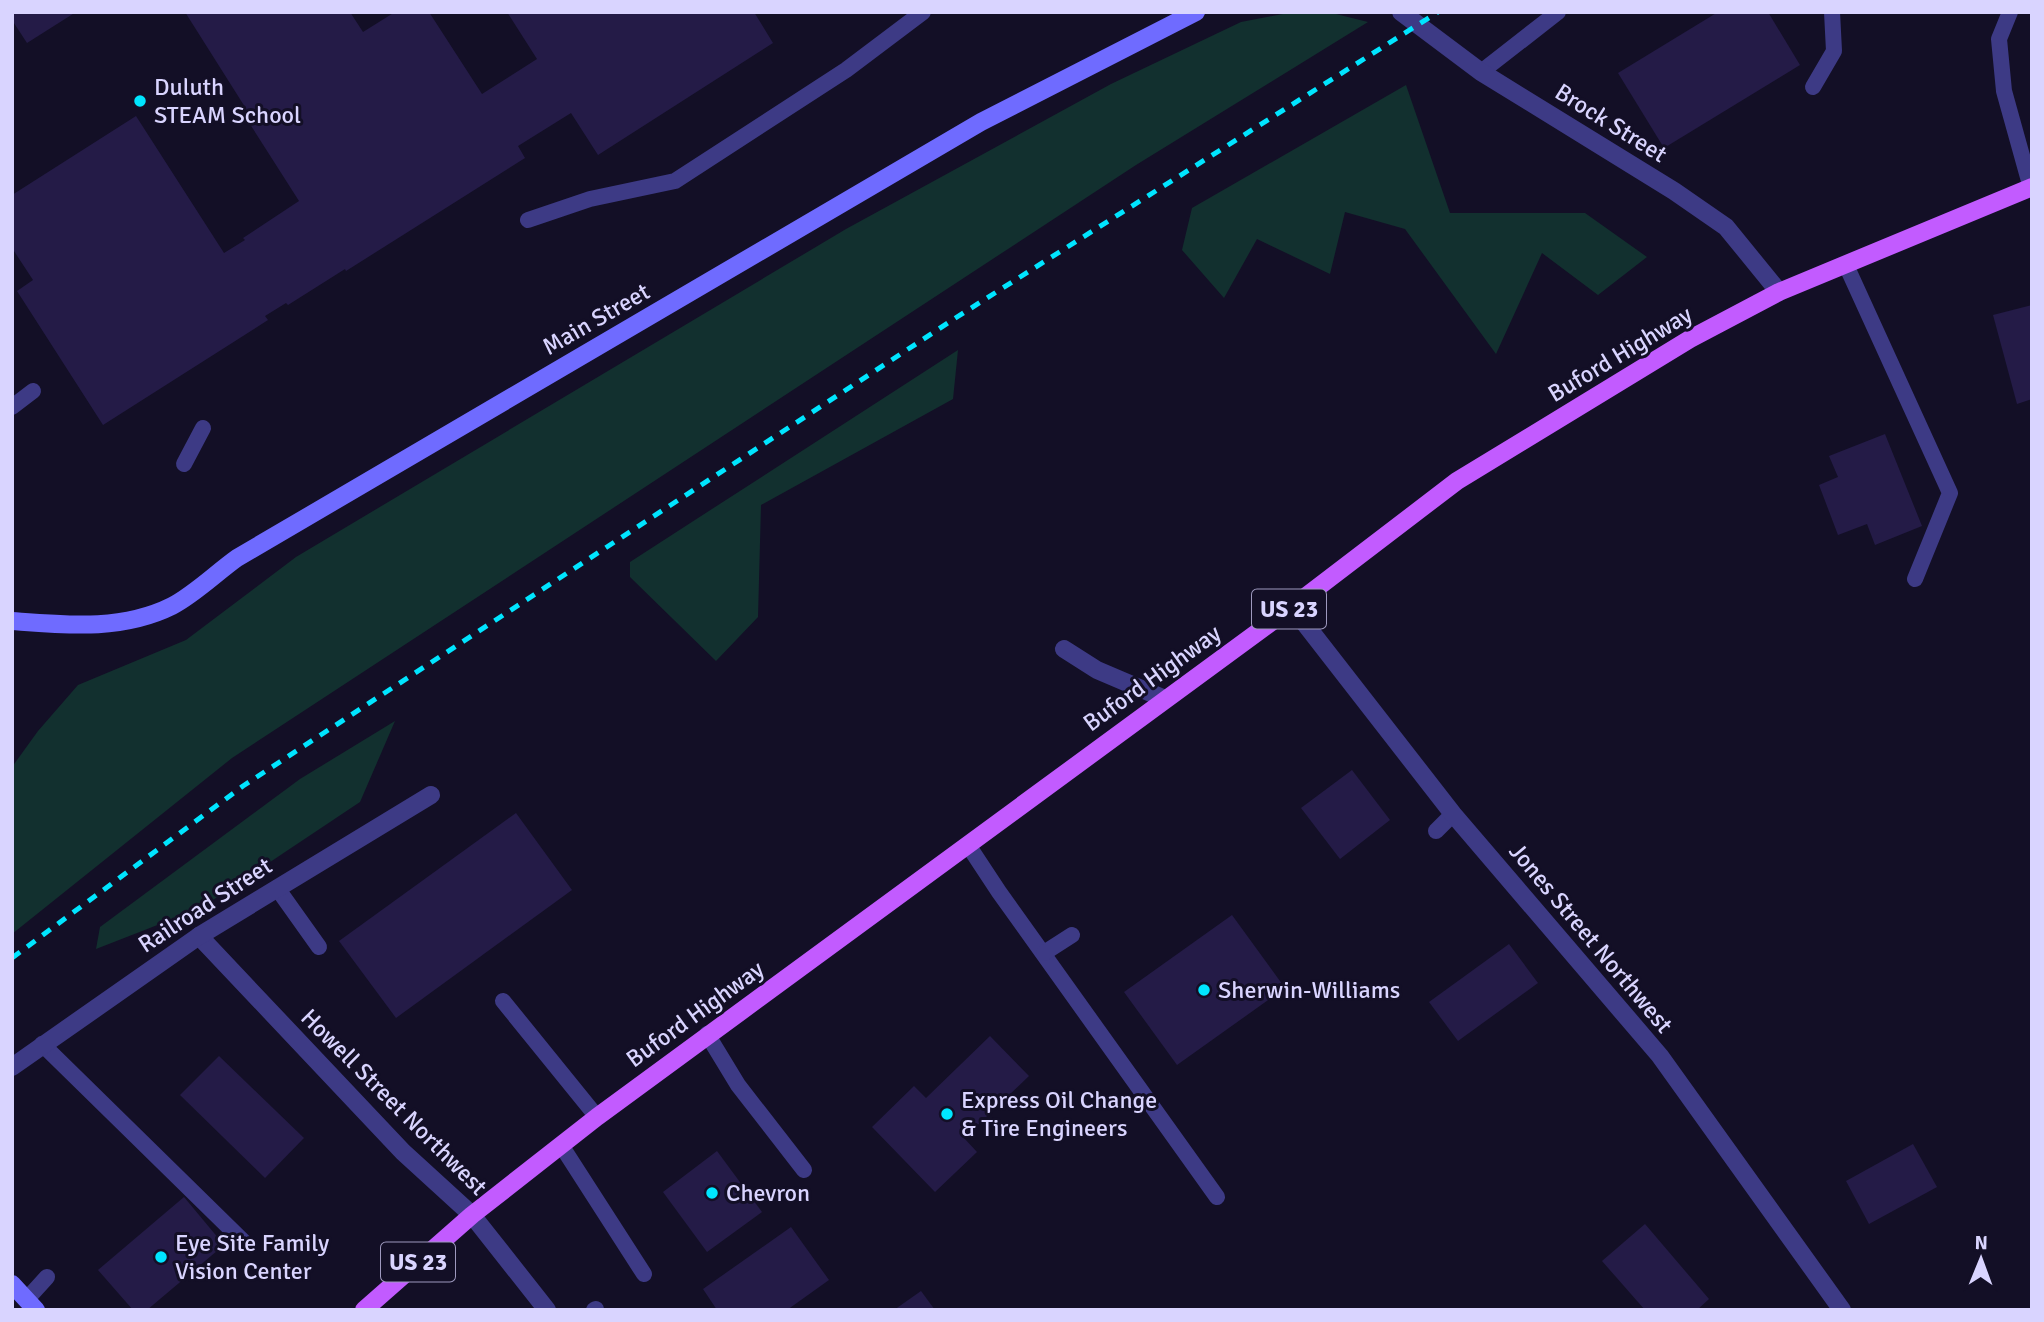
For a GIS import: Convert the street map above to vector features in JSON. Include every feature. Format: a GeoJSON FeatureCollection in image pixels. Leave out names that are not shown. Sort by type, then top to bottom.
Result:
{"type":"FeatureCollection","features":[{"type":"Feature","properties":{"kind":"main road","name":"Buford Highway"},"geometry":{"type":"LineString","coordinates":[[364,1310],[472,1215],[597,1117],[1292,607],[1457,481],[1690,339],[1779,292],[2031,188]]}},
{"type":"Feature","properties":{"kind":"street","name":"Main Street"},"geometry":{"type":"LineString","coordinates":[[12,621],[73,625],[115,624],[148,616],[174,605],[237,558],[981,122],[1196,12]]}},
{"type":"Feature","properties":{"kind":"street","name":"Brock Street"},"geometry":{"type":"LineString","coordinates":[[1401,12],[1481,72],[1674,191],[1726,227],[1779,292]]}},
{"type":"Feature","properties":{"kind":"street","name":"Jones Street Northwest"},"geometry":{"type":"LineString","coordinates":[[1292,607],[1453,814],[1660,1056],[1842,1310]]}},
{"type":"Feature","properties":{"kind":"street"},"geometry":{"type":"LineString","coordinates":[[1064,649],[1097,670],[1165,699]]}},
{"type":"Feature","properties":{"kind":"street","name":"Railroad Street"},"geometry":{"type":"LineString","coordinates":[[12,1067],[199,936],[431,795]]}},
{"type":"Feature","properties":{"kind":"street","name":"Howell Street Northwest"},"geometry":{"type":"LineString","coordinates":[[199,936],[403,1152],[472,1215],[547,1310]]}},
{"type":"Feature","properties":{"kind":"street"},"geometry":{"type":"LineString","coordinates":[[12,1284],[32,1305]]}},
{"type":"Feature","properties":{"kind":"lane"},"geometry":{"type":"LineString","coordinates":[[528,220],[590,199],[674,181],[846,70],[923,12]]}},
{"type":"Feature","properties":{"kind":"lane"},"geometry":{"type":"LineString","coordinates":[[1481,72],[1558,12]]}},
{"type":"Feature","properties":{"kind":"lane"},"geometry":{"type":"LineString","coordinates":[[1813,87],[1834,51],[1832,12]]}},
{"type":"Feature","properties":{"kind":"lane"},"geometry":{"type":"LineString","coordinates":[[2010,12],[1999,39],[2003,78],[2031,188]]}},
{"type":"Feature","properties":{"kind":"lane"},"geometry":{"type":"LineString","coordinates":[[1846,265],[1950,493],[1915,579]]}},
{"type":"Feature","properties":{"kind":"lane"},"geometry":{"type":"LineString","coordinates":[[12,407],[33,391]]}},
{"type":"Feature","properties":{"kind":"lane"},"geometry":{"type":"LineString","coordinates":[[184,464],[203,428]]}},
{"type":"Feature","properties":{"kind":"lane"},"geometry":{"type":"LineString","coordinates":[[1436,831],[1453,814]]}},
{"type":"Feature","properties":{"kind":"lane"},"geometry":{"type":"LineString","coordinates":[[968,845],[1217,1197]]}},
{"type":"Feature","properties":{"kind":"lane"},"geometry":{"type":"LineString","coordinates":[[277,888],[319,947]]}},
{"type":"Feature","properties":{"kind":"lane"},"geometry":{"type":"LineString","coordinates":[[1044,953],[1072,935]]}},
{"type":"Feature","properties":{"kind":"lane"},"geometry":{"type":"LineString","coordinates":[[503,1000],[597,1117]]}},
{"type":"Feature","properties":{"kind":"lane"},"geometry":{"type":"LineString","coordinates":[[707,1034],[738,1084],[804,1170]]}},
{"type":"Feature","properties":{"kind":"lane"},"geometry":{"type":"LineString","coordinates":[[42,1044],[247,1245]]}},
{"type":"Feature","properties":{"kind":"lane"},"geometry":{"type":"LineString","coordinates":[[561,1145],[644,1274]]}},
{"type":"Feature","properties":{"kind":"lane"},"geometry":{"type":"LineString","coordinates":[[32,1305],[47,1277]]}},
{"type":"Feature","properties":{"kind":"green space"},"geometry":{"type":"Polygon","coordinates":[[[1293,12],[1328,12],[1368,22],[1136,165],[232,758],[12,934],[12,767],[38,731],[78,685],[186,640],[296,557],[846,229],[1111,84],[1241,22],[1293,12]]]}},
{"type":"Feature","properties":{"kind":"green space"},"geometry":{"type":"Polygon","coordinates":[[[1406,85],[1450,213],[1585,213],[1647,257],[1598,295],[1542,253],[1496,354],[1405,229],[1345,212],[1330,274],[1257,239],[1224,298],[1182,250],[1192,208],[1406,85]]]}},
{"type":"Feature","properties":{"kind":"green space"},"geometry":{"type":"Polygon","coordinates":[[[958,350],[953,399],[761,505],[758,617],[716,661],[630,577],[630,562],[958,350]]]}},
{"type":"Feature","properties":{"kind":"green space"},"geometry":{"type":"Polygon","coordinates":[[[395,721],[360,802],[201,908],[96,949],[100,927],[300,779],[395,721]]]}},
{"type":"Feature","properties":{"kind":"building"},"geometry":{"type":"Polygon","coordinates":[[[12,12],[76,12],[27,43],[12,20],[12,12]]]}},
{"type":"Feature","properties":{"kind":"building"},"geometry":{"type":"Polygon","coordinates":[[[185,12],[350,12],[363,32],[395,12],[429,12],[482,94],[537,59],[507,12],[754,12],[773,43],[598,155],[571,113],[518,146],[525,158],[346,271],[345,269],[288,305],[286,303],[265,316],[268,320],[103,425],[17,291],[33,280],[12,248],[12,195],[136,116],[224,253],[299,201],[241,110],[245,107],[185,12]]]}},
{"type":"Feature","properties":{"kind":"building"},"geometry":{"type":"Polygon","coordinates":[[[1718,12],[1768,12],[1800,65],[1664,148],[1618,73],[1718,12]]]}},
{"type":"Feature","properties":{"kind":"building"},"geometry":{"type":"Polygon","coordinates":[[[2032,305],[2032,399],[2017,404],[1993,315],[2032,305]]]}},
{"type":"Feature","properties":{"kind":"building"},"geometry":{"type":"Polygon","coordinates":[[[1885,434],[1922,526],[1875,545],[1867,524],[1838,535],[1819,485],[1838,477],[1829,456],[1885,434]]]}},
{"type":"Feature","properties":{"kind":"building"},"geometry":{"type":"Polygon","coordinates":[[[1352,770],[1390,820],[1340,859],[1301,808],[1352,770]]]}},
{"type":"Feature","properties":{"kind":"building"},"geometry":{"type":"Polygon","coordinates":[[[516,813],[572,890],[396,1018],[339,941],[516,813]]]}},
{"type":"Feature","properties":{"kind":"building","name":"Sherwin-Williams"},"geometry":{"type":"Polygon","coordinates":[[[1232,915],[1285,988],[1177,1065],[1124,992],[1232,915]]]}},
{"type":"Feature","properties":{"kind":"building"},"geometry":{"type":"Polygon","coordinates":[[[1509,944],[1538,983],[1458,1041],[1429,1002],[1509,944]]]}},
{"type":"Feature","properties":{"kind":"building"},"geometry":{"type":"Polygon","coordinates":[[[990,1036],[1029,1076],[964,1138],[977,1152],[935,1192],[872,1127],[914,1086],[926,1098],[990,1036]]]}},
{"type":"Feature","properties":{"kind":"building"},"geometry":{"type":"Polygon","coordinates":[[[219,1056],[304,1138],[265,1178],[180,1095],[219,1056]]]}},
{"type":"Feature","properties":{"kind":"building"},"geometry":{"type":"Polygon","coordinates":[[[1913,1144],[1937,1187],[1869,1224],[1846,1181],[1913,1144]]]}},
{"type":"Feature","properties":{"kind":"building"},"geometry":{"type":"Polygon","coordinates":[[[717,1151],[762,1212],[707,1252],[663,1192],[717,1151]]]}},
{"type":"Feature","properties":{"kind":"building","name":"Eye Site Family Vision Center"},"geometry":{"type":"Polygon","coordinates":[[[184,1197],[224,1245],[147,1310],[133,1310],[98,1270],[184,1197]]]}},
{"type":"Feature","properties":{"kind":"building"},"geometry":{"type":"Polygon","coordinates":[[[1645,1224],[1709,1299],[1697,1310],[1645,1310],[1602,1261],[1645,1224]]]}},
{"type":"Feature","properties":{"kind":"building"},"geometry":{"type":"Polygon","coordinates":[[[791,1227],[829,1280],[787,1310],[717,1310],[703,1289],[791,1227]]]}},
{"type":"Feature","properties":{"kind":"building"},"geometry":{"type":"Polygon","coordinates":[[[921,1291],[935,1310],[894,1310],[921,1291]]]}},
{"type":"Feature","properties":{"kind":"railway"},"geometry":{"type":"LineString","coordinates":[[12,958],[243,786],[957,317],[1438,12]]}},
{"type":"Feature","properties":{"kind":"place","name":"Duluth STEAM School"},"geometry":{"type":"Point","coordinates":[140,101]}},
{"type":"Feature","properties":{"kind":"place","name":"Sherwin-Williams"},"geometry":{"type":"Point","coordinates":[1204,990]}},
{"type":"Feature","properties":{"kind":"place","name":"Express Oil Change & Tire Engineers"},"geometry":{"type":"Point","coordinates":[947,1114]}},
{"type":"Feature","properties":{"kind":"place","name":"Chevron"},"geometry":{"type":"Point","coordinates":[712,1193]}},
{"type":"Feature","properties":{"kind":"place","name":"Eye Site Family Vision Center"},"geometry":{"type":"Point","coordinates":[161,1257]}}]}
